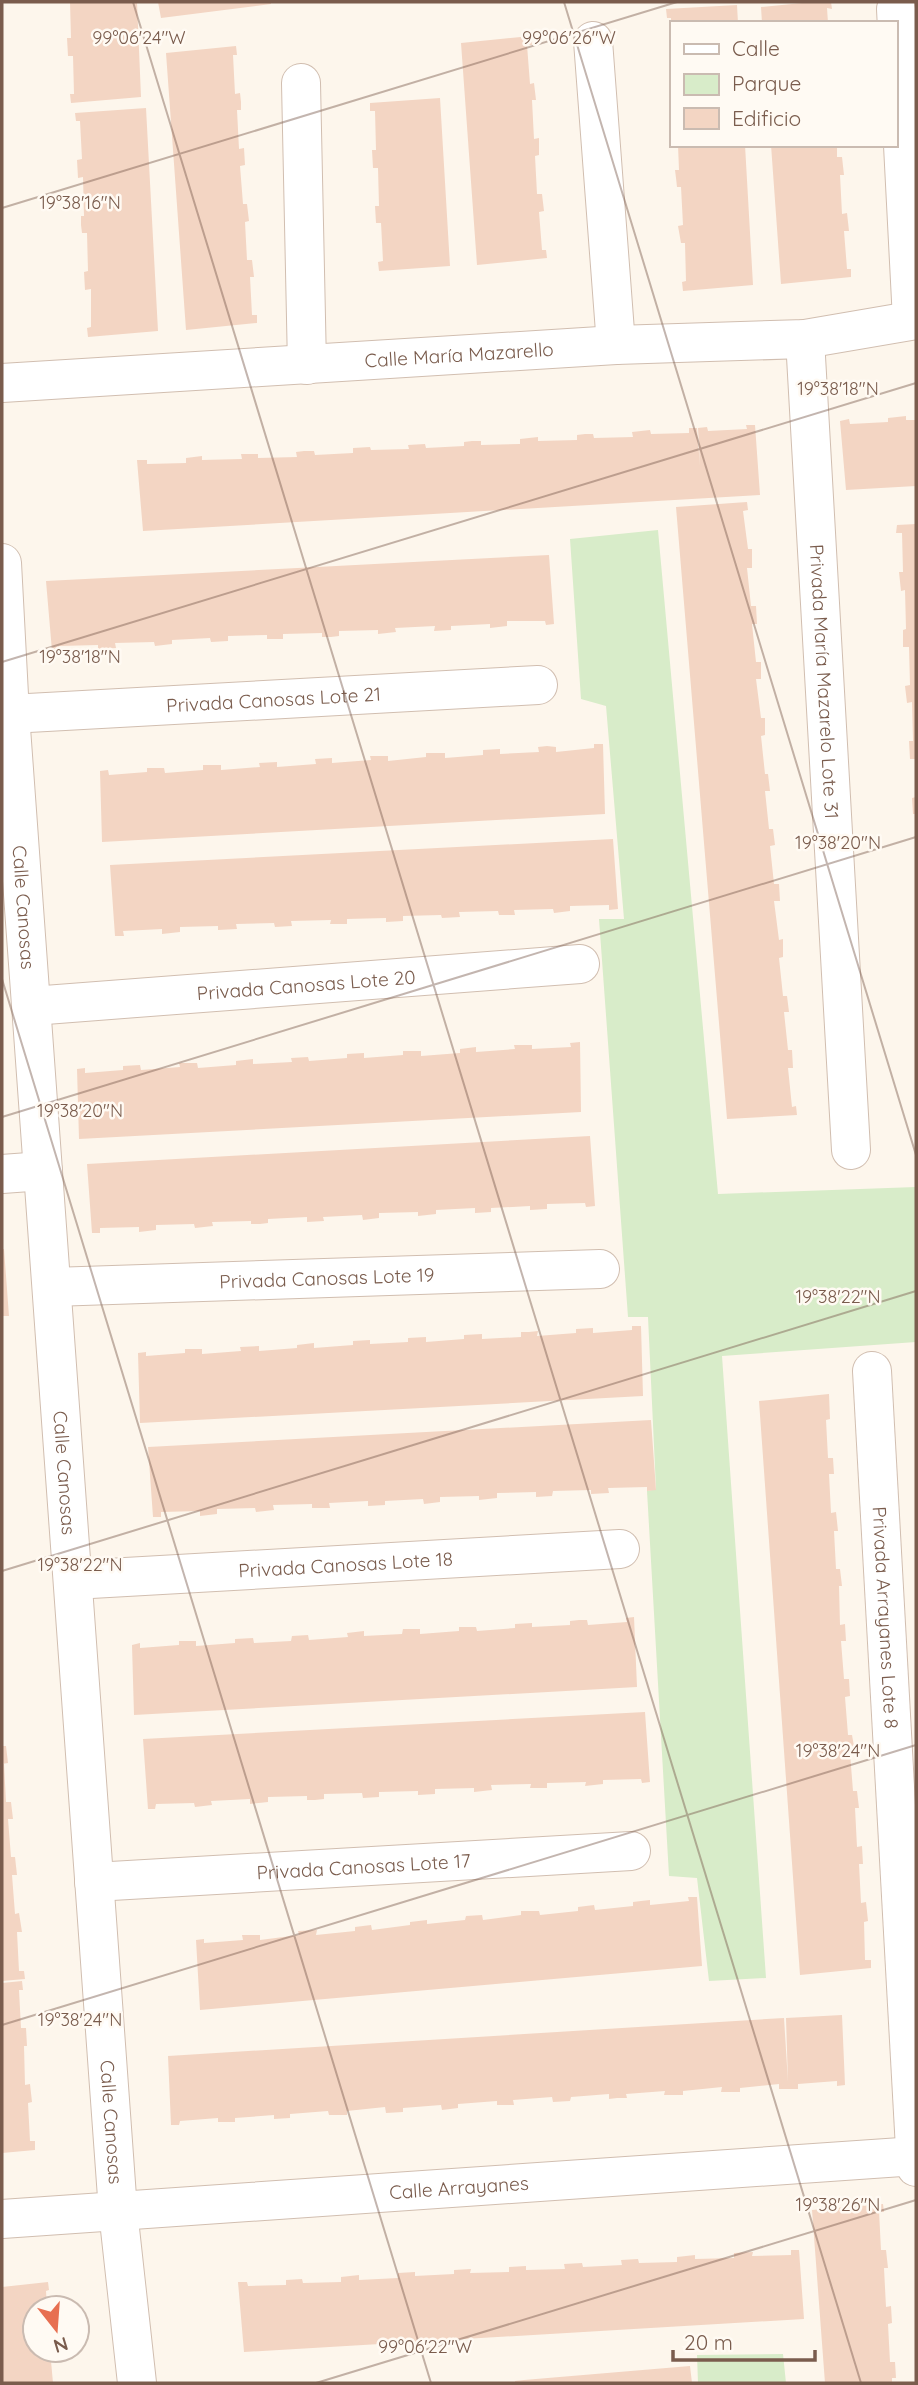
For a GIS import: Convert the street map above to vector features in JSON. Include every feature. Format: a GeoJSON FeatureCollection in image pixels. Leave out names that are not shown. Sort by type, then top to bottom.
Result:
{"type":"FeatureCollection","features":[{"type":"Feature","properties":{"kind":"street"},"geometry":{"type":"LineString","coordinates":[[896,9],[897,21]]}},
{"type":"Feature","properties":{"kind":"street"},"geometry":{"type":"LineString","coordinates":[[897,26],[914,320]]}},
{"type":"Feature","properties":{"kind":"street"},"geometry":{"type":"LineString","coordinates":[[593,41],[616,345]]}},
{"type":"Feature","properties":{"kind":"street"},"geometry":{"type":"LineString","coordinates":[[301,83],[307,365]]}},
{"type":"Feature","properties":{"kind":"street","name":"Calle María Mazarello"},"geometry":{"type":"LineString","coordinates":[[2,383],[616,345],[805,339],[914,320]]}},
{"type":"Feature","properties":{"kind":"street","name":"Privada María Mazarelo Lote 31"},"geometry":{"type":"LineString","coordinates":[[805,339],[851,1150]]}},
{"type":"Feature","properties":{"kind":"street","name":"Calle Canosas"},"geometry":{"type":"LineString","coordinates":[[2,563],[10,713],[118,2211],[137,2383]]}},
{"type":"Feature","properties":{"kind":"street","name":"Privada Canosas Lote 21"},"geometry":{"type":"LineString","coordinates":[[10,713],[538,685]]}},
{"type":"Feature","properties":{"kind":"street","name":"Privada Canosas Lote 20"},"geometry":{"type":"LineString","coordinates":[[32,1006],[580,964]]}},
{"type":"Feature","properties":{"kind":"street"},"geometry":{"type":"LineString","coordinates":[[2,1174],[43,1171]]}},
{"type":"Feature","properties":{"kind":"street","name":"Privada Canosas Lote 19"},"geometry":{"type":"LineString","coordinates":[[52,1287],[600,1269]]}},
{"type":"Feature","properties":{"kind":"street","name":"Privada Arrayanes Lote 8"},"geometry":{"type":"LineString","coordinates":[[872,1371],[916,2167]]}},
{"type":"Feature","properties":{"kind":"street","name":"Privada Canosas Lote 18"},"geometry":{"type":"LineString","coordinates":[[73,1580],[620,1549]]}},
{"type":"Feature","properties":{"kind":"street","name":"Privada Canosas Lote 17"},"geometry":{"type":"LineString","coordinates":[[94,1882],[631,1852]]}},
{"type":"Feature","properties":{"kind":"street","name":"Calle Arrayanes"},"geometry":{"type":"LineString","coordinates":[[2,2219],[916,2156]]}},
{"type":"Feature","properties":{"kind":"green space"},"geometry":{"type":"Polygon","coordinates":[[[658,530],[718,1194],[916,1187],[916,1342],[722,1356],[766,1978],[709,1981],[697,1878],[669,1876],[647,1491],[656,1489],[648,1317],[628,1317],[599,919],[624,919],[606,706],[581,699],[570,539],[658,530]]]}},
{"type":"Feature","properties":{"kind":"green space"},"geometry":{"type":"Polygon","coordinates":[[[783,2354],[786,2383],[698,2383],[697,2355],[783,2354]]]}},
{"type":"Feature","properties":{"kind":"building"},"geometry":{"type":"Polygon","coordinates":[[[70,2],[137,2],[141,97],[71,103],[70,94],[74,94],[73,56],[68,56],[67,38],[71,38],[70,2]]]}},
{"type":"Feature","properties":{"kind":"building"},"geometry":{"type":"Polygon","coordinates":[[[158,2],[271,2],[271,4],[161,18],[158,2]]]}},
{"type":"Feature","properties":{"kind":"building"},"geometry":{"type":"Polygon","coordinates":[[[831,2],[832,9],[827,8],[828,21],[762,21],[761,7],[831,2]]]}},
{"type":"Feature","properties":{"kind":"building"},"geometry":{"type":"Polygon","coordinates":[[[737,5],[738,21],[671,21],[671,18],[667,18],[666,9],[737,5]]]}},
{"type":"Feature","properties":{"kind":"building"},"geometry":{"type":"Polygon","coordinates":[[[531,36],[532,45],[527,45],[530,84],[534,83],[536,100],[532,100],[534,139],[539,138],[539,155],[535,156],[537,194],[542,194],[544,211],[539,212],[542,250],[546,250],[547,258],[477,265],[461,43],[531,36]]]}},
{"type":"Feature","properties":{"kind":"building"},"geometry":{"type":"Polygon","coordinates":[[[236,46],[237,55],[233,55],[235,94],[240,93],[241,102],[241,110],[237,110],[239,149],[244,148],[245,165],[240,166],[243,204],[247,204],[249,221],[245,222],[247,260],[252,260],[252,315],[257,315],[257,323],[186,330],[166,53],[236,46]]]}},
{"type":"Feature","properties":{"kind":"building"},"geometry":{"type":"Polygon","coordinates":[[[440,98],[450,266],[379,271],[378,262],[383,261],[381,223],[376,223],[375,206],[379,206],[378,168],[373,168],[372,150],[376,150],[375,111],[370,111],[370,103],[440,98]]]}},
{"type":"Feature","properties":{"kind":"building"},"geometry":{"type":"Polygon","coordinates":[[[146,108],[158,331],[88,337],[87,328],[91,327],[91,289],[85,290],[84,272],[88,271],[87,233],[82,233],[81,225],[81,216],[84,216],[83,177],[78,178],[77,160],[82,159],[80,121],[76,121],[75,113],[146,108]]]}},
{"type":"Feature","properties":{"kind":"building"},"geometry":{"type":"Polygon","coordinates":[[[678,147],[745,147],[753,285],[683,291],[682,282],[686,281],[685,243],[681,243],[678,226],[683,225],[681,187],[677,187],[675,170],[679,170],[678,147]]]}},
{"type":"Feature","properties":{"kind":"building"},"geometry":{"type":"Polygon","coordinates":[[[771,147],[837,147],[837,157],[842,157],[844,175],[840,175],[842,214],[847,213],[849,231],[844,231],[847,269],[851,269],[851,277],[781,284],[771,147]]]}},
{"type":"Feature","properties":{"kind":"building"},"geometry":{"type":"Polygon","coordinates":[[[906,416],[906,420],[916,420],[916,486],[846,490],[840,421],[849,419],[850,424],[888,422],[888,418],[906,416]]]}},
{"type":"Feature","properties":{"kind":"building"},"geometry":{"type":"Polygon","coordinates":[[[746,425],[755,425],[760,495],[143,531],[137,460],[147,460],[147,464],[186,463],[186,458],[202,456],[202,460],[242,459],[241,454],[258,454],[258,458],[297,457],[296,452],[304,451],[314,451],[315,455],[353,453],[353,448],[409,449],[408,445],[425,444],[426,448],[464,446],[464,442],[472,441],[481,441],[481,445],[520,444],[520,439],[538,437],[538,441],[577,440],[577,435],[585,434],[593,434],[594,438],[633,437],[632,432],[650,430],[651,434],[689,433],[689,428],[697,428],[700,466],[698,428],[707,427],[708,431],[747,429],[746,425]]]}},
{"type":"Feature","properties":{"kind":"building"},"geometry":{"type":"Polygon","coordinates":[[[747,502],[748,510],[743,511],[748,549],[752,549],[752,568],[747,568],[751,606],[756,606],[757,624],[752,624],[756,662],[761,662],[761,679],[756,679],[761,718],[765,718],[765,735],[761,736],[765,774],[768,774],[770,791],[765,791],[769,829],[773,829],[775,845],[770,846],[774,884],[779,884],[780,901],[774,901],[779,940],[783,939],[783,957],[779,958],[783,996],[787,996],[789,1012],[784,1012],[788,1050],[792,1050],[793,1068],[788,1068],[792,1107],[796,1106],[797,1115],[727,1119],[676,507],[747,502]]]}},
{"type":"Feature","properties":{"kind":"building"},"geometry":{"type":"Polygon","coordinates":[[[916,524],[916,759],[910,759],[909,741],[913,741],[912,702],[907,703],[905,686],[910,685],[909,647],[903,647],[903,630],[906,629],[905,590],[901,591],[899,572],[903,572],[902,533],[896,533],[897,525],[916,524]]]}},
{"type":"Feature","properties":{"kind":"building"},"geometry":{"type":"Polygon","coordinates":[[[549,555],[554,624],[546,625],[545,621],[507,621],[507,626],[490,628],[490,624],[451,626],[451,630],[434,631],[435,626],[395,628],[396,632],[378,634],[378,630],[339,631],[339,636],[331,637],[322,637],[322,633],[283,634],[283,639],[267,639],[267,635],[228,636],[228,641],[211,642],[210,638],[172,640],[172,644],[155,646],[154,642],[115,643],[116,648],[98,649],[98,645],[59,646],[60,651],[52,651],[46,581],[549,555]]]}},
{"type":"Feature","properties":{"kind":"building"},"geometry":{"type":"Polygon","coordinates":[[[594,744],[603,744],[605,814],[102,842],[100,771],[108,770],[109,775],[147,772],[147,768],[164,768],[165,773],[203,770],[203,765],[221,765],[221,770],[260,767],[259,763],[277,762],[277,767],[316,764],[315,759],[332,758],[332,763],[371,760],[370,756],[388,756],[388,761],[426,757],[426,753],[445,753],[445,758],[483,755],[483,750],[500,749],[500,754],[539,752],[538,747],[547,746],[556,747],[556,752],[594,748],[594,744]]]}},
{"type":"Feature","properties":{"kind":"building"},"geometry":{"type":"Polygon","coordinates":[[[916,797],[916,814],[913,814],[912,798],[916,797]]]}},
{"type":"Feature","properties":{"kind":"building"},"geometry":{"type":"Polygon","coordinates":[[[613,839],[618,909],[609,910],[609,905],[570,906],[570,911],[554,913],[553,909],[514,910],[515,915],[499,915],[498,911],[459,912],[460,917],[403,916],[403,921],[386,922],[386,918],[347,919],[347,924],[330,924],[331,920],[291,921],[292,926],[275,927],[274,923],[236,924],[237,929],[218,930],[218,926],[180,927],[180,932],[162,934],[162,929],[123,931],[124,936],[115,936],[110,865],[613,839]]]}},
{"type":"Feature","properties":{"kind":"building"},"geometry":{"type":"Polygon","coordinates":[[[580,1042],[581,1112],[79,1139],[77,1069],[85,1068],[85,1073],[123,1070],[123,1066],[140,1065],[141,1070],[180,1067],[179,1063],[197,1063],[198,1068],[236,1065],[236,1061],[253,1059],[253,1064],[292,1062],[291,1058],[308,1057],[309,1061],[347,1058],[347,1054],[364,1053],[364,1058],[403,1055],[403,1051],[421,1051],[421,1056],[460,1053],[460,1049],[476,1047],[476,1052],[515,1049],[514,1045],[532,1045],[532,1049],[571,1047],[570,1043],[580,1042]]]}},
{"type":"Feature","properties":{"kind":"building"},"geometry":{"type":"Polygon","coordinates":[[[590,1136],[595,1206],[586,1207],[585,1203],[547,1204],[547,1209],[530,1210],[530,1206],[491,1208],[491,1212],[475,1213],[475,1208],[436,1210],[436,1214],[418,1216],[418,1212],[379,1213],[379,1218],[363,1220],[362,1215],[323,1217],[324,1221],[307,1222],[307,1217],[268,1219],[268,1223],[260,1224],[251,1224],[251,1221],[212,1222],[213,1226],[195,1228],[194,1224],[156,1225],[156,1230],[139,1232],[139,1227],[100,1228],[100,1233],[92,1233],[87,1164],[590,1136]]]}},
{"type":"Feature","properties":{"kind":"building"},"geometry":{"type":"Polygon","coordinates":[[[4,1249],[9,1316],[2,1316],[4,1249]]]}},
{"type":"Feature","properties":{"kind":"building"},"geometry":{"type":"Polygon","coordinates":[[[632,1326],[641,1326],[643,1396],[140,1423],[138,1353],[146,1352],[146,1356],[185,1353],[185,1349],[202,1349],[202,1354],[241,1351],[240,1347],[259,1346],[259,1351],[297,1348],[297,1345],[314,1343],[314,1348],[353,1345],[353,1341],[370,1340],[370,1344],[408,1342],[408,1338],[426,1337],[426,1342],[464,1339],[464,1335],[482,1334],[482,1339],[521,1337],[521,1332],[538,1331],[537,1336],[576,1333],[576,1329],[593,1328],[593,1333],[632,1330],[632,1326]]]}},
{"type":"Feature","properties":{"kind":"building"},"geometry":{"type":"Polygon","coordinates":[[[829,1394],[830,1419],[826,1420],[828,1458],[833,1458],[834,1474],[829,1474],[831,1513],[836,1512],[838,1531],[834,1531],[836,1569],[840,1569],[842,1586],[839,1586],[840,1625],[845,1624],[846,1641],[841,1641],[844,1679],[849,1679],[850,1696],[845,1697],[848,1735],[852,1735],[855,1752],[850,1753],[853,1791],[857,1791],[859,1808],[855,1808],[857,1847],[862,1846],[863,1864],[859,1864],[861,1903],[866,1902],[868,1921],[864,1922],[865,1960],[871,1960],[871,1968],[800,1975],[759,1401],[829,1394]]]}},
{"type":"Feature","properties":{"kind":"building"},"geometry":{"type":"Polygon","coordinates":[[[651,1420],[656,1490],[647,1491],[647,1487],[608,1488],[609,1493],[591,1494],[591,1490],[553,1491],[552,1496],[536,1497],[536,1492],[497,1493],[497,1498],[479,1500],[479,1496],[440,1497],[440,1502],[424,1504],[423,1499],[385,1501],[385,1505],[368,1506],[368,1501],[329,1503],[330,1508],[312,1508],[312,1504],[273,1505],[274,1510],[256,1512],[255,1508],[217,1509],[217,1514],[200,1516],[200,1511],[161,1512],[161,1517],[153,1517],[148,1447],[651,1420]]]}},
{"type":"Feature","properties":{"kind":"building"},"geometry":{"type":"Polygon","coordinates":[[[634,1617],[637,1687],[134,1715],[132,1645],[140,1643],[140,1648],[179,1645],[179,1641],[196,1641],[196,1646],[235,1643],[235,1639],[253,1638],[254,1643],[291,1641],[292,1636],[308,1635],[309,1640],[348,1637],[347,1633],[364,1631],[364,1636],[402,1634],[403,1629],[420,1629],[420,1634],[459,1631],[459,1627],[476,1627],[477,1631],[515,1628],[515,1624],[532,1623],[532,1627],[570,1625],[570,1621],[579,1620],[587,1620],[588,1625],[627,1622],[626,1618],[634,1617]]]}},
{"type":"Feature","properties":{"kind":"building"},"geometry":{"type":"Polygon","coordinates":[[[645,1712],[650,1782],[642,1783],[641,1779],[603,1780],[603,1784],[585,1786],[586,1782],[547,1783],[547,1788],[530,1788],[531,1784],[491,1785],[492,1790],[474,1792],[474,1788],[435,1789],[435,1794],[418,1795],[418,1791],[379,1792],[379,1797],[363,1798],[362,1793],[324,1794],[324,1799],[315,1800],[307,1800],[307,1796],[268,1797],[268,1802],[250,1804],[250,1799],[211,1801],[212,1805],[195,1807],[194,1803],[156,1804],[155,1809],[148,1809],[143,1739],[645,1712]]]}},
{"type":"Feature","properties":{"kind":"building"},"geometry":{"type":"Polygon","coordinates":[[[2,1746],[6,1746],[8,1763],[2,1764],[2,1746]]]}},
{"type":"Feature","properties":{"kind":"building"},"geometry":{"type":"Polygon","coordinates":[[[2,1764],[6,1802],[11,1802],[13,1819],[8,1819],[11,1857],[15,1857],[17,1875],[12,1875],[15,1914],[19,1913],[22,1932],[17,1932],[19,1971],[24,1971],[25,1979],[2,1981],[2,1764]]]}},
{"type":"Feature","properties":{"kind":"building"},"geometry":{"type":"Polygon","coordinates":[[[688,1897],[697,1897],[702,1966],[200,2010],[196,1940],[204,1939],[204,1943],[243,1940],[242,1935],[260,1935],[260,1940],[299,1935],[298,1931],[317,1930],[316,1935],[355,1931],[355,1927],[371,1925],[372,1930],[427,1920],[427,1924],[465,1920],[466,1916],[482,1915],[483,1920],[521,1915],[521,1911],[539,1911],[540,1915],[578,1911],[578,1907],[594,1905],[595,1910],[633,1906],[633,1902],[650,1900],[650,1905],[689,1901],[688,1897]]]}},
{"type":"Feature","properties":{"kind":"building"},"geometry":{"type":"Polygon","coordinates":[[[22,1981],[23,1990],[19,1990],[21,2028],[26,2028],[25,2085],[30,2084],[30,2141],[35,2141],[35,2150],[2,2153],[2,1983],[22,1981]]]}},
{"type":"Feature","properties":{"kind":"building"},"geometry":{"type":"Polygon","coordinates":[[[842,2015],[845,2085],[837,2086],[837,2081],[798,2084],[798,2089],[779,2089],[779,2084],[740,2088],[740,2092],[721,2092],[722,2087],[683,2091],[683,2095],[664,2095],[665,2091],[626,2094],[627,2098],[609,2099],[609,2094],[571,2097],[570,2101],[553,2102],[552,2097],[513,2100],[514,2105],[497,2105],[497,2101],[458,2104],[458,2108],[442,2110],[441,2105],[403,2108],[403,2112],[386,2113],[385,2107],[347,2111],[347,2115],[329,2115],[328,2111],[290,2114],[290,2118],[274,2119],[274,2115],[235,2118],[235,2122],[218,2122],[218,2118],[180,2121],[179,2125],[171,2125],[168,2056],[784,2018],[788,2082],[786,2018],[842,2015]]]}},
{"type":"Feature","properties":{"kind":"building"},"geometry":{"type":"Polygon","coordinates":[[[883,2204],[884,2212],[879,2211],[881,2250],[886,2250],[886,2307],[891,2306],[892,2323],[888,2324],[890,2362],[895,2362],[896,2378],[892,2378],[892,2383],[825,2383],[812,2210],[883,2204]]]}},
{"type":"Feature","properties":{"kind":"building"},"geometry":{"type":"Polygon","coordinates":[[[791,2250],[799,2250],[804,2319],[244,2352],[238,2282],[247,2282],[248,2286],[286,2285],[286,2280],[302,2279],[303,2283],[341,2282],[341,2277],[359,2275],[359,2280],[398,2278],[398,2273],[415,2272],[415,2276],[454,2274],[454,2270],[471,2269],[470,2273],[509,2272],[509,2267],[526,2266],[526,2270],[565,2269],[564,2264],[582,2263],[583,2267],[622,2265],[621,2260],[638,2259],[639,2263],[677,2262],[677,2257],[695,2255],[695,2259],[734,2258],[734,2253],[753,2252],[752,2256],[791,2255],[791,2250]]]}},
{"type":"Feature","properties":{"kind":"building"},"geometry":{"type":"Polygon","coordinates":[[[48,2282],[49,2290],[46,2294],[21,2294],[21,2364],[51,2364],[53,2383],[2,2383],[2,2287],[48,2282]]]}},
{"type":"Feature","properties":{"kind":"building"},"geometry":{"type":"Polygon","coordinates":[[[690,2366],[692,2383],[515,2383],[524,2380],[690,2366]]]}}]}
